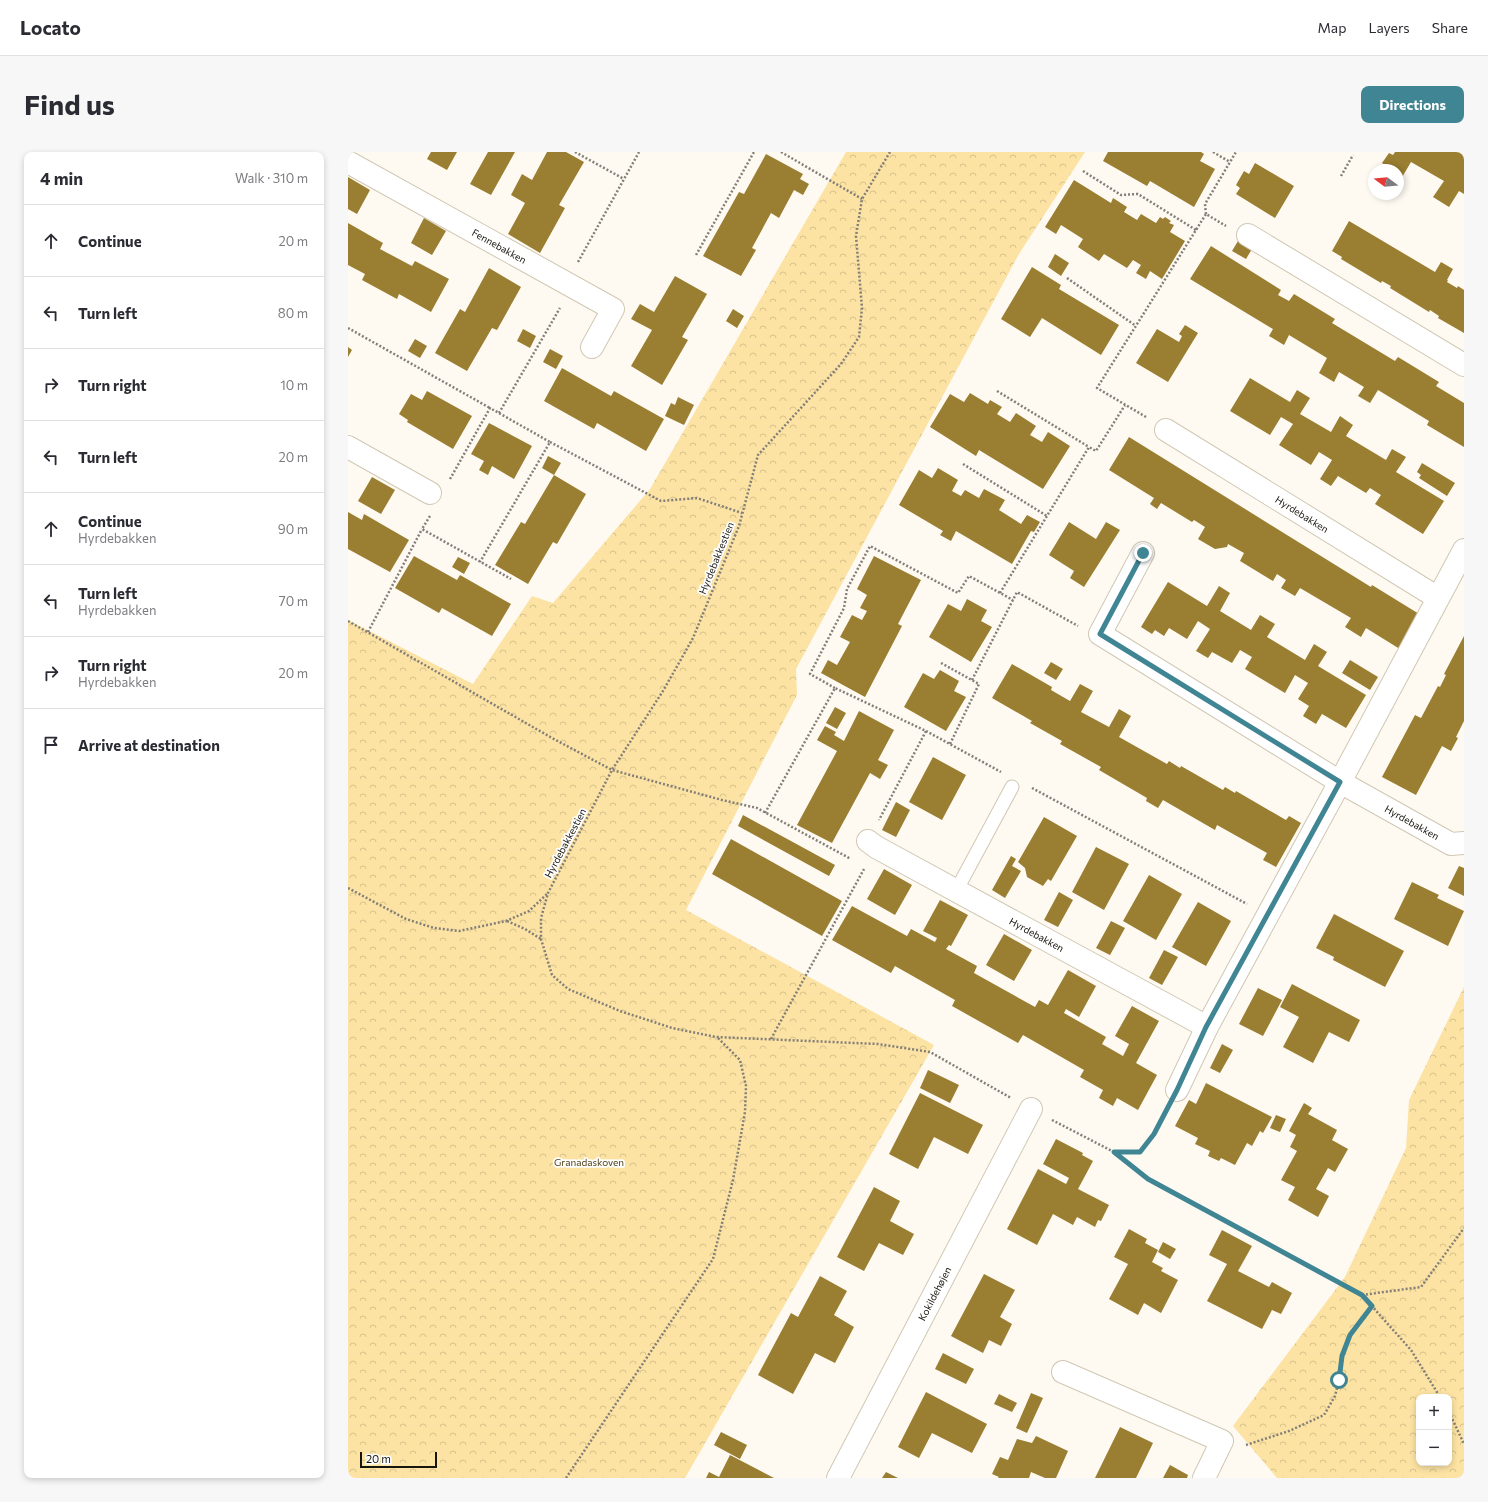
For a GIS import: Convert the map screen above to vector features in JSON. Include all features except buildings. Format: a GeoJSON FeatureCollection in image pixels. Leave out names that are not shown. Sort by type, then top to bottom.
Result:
{"type":"FeatureCollection","features":[{"type":"Feature","properties":{"kind":"street","name":"Fennebakken"},"geometry":{"type":"LineString","coordinates":[[348,162],[613,309],[592,347]]}},
{"type":"Feature","properties":{"kind":"street"},"geometry":{"type":"LineString","coordinates":[[1248,234],[1464,365]]}},
{"type":"Feature","properties":{"kind":"street","name":"Hyrdebakken"},"geometry":{"type":"LineString","coordinates":[[1166,430],[1438,598]]}},
{"type":"Feature","properties":{"kind":"street"},"geometry":{"type":"LineString","coordinates":[[348,448],[435,496]]}},
{"type":"Feature","properties":{"kind":"street"},"geometry":{"type":"LineString","coordinates":[[1177,1090],[1206,1027],[1340,782],[1464,550]]}},
{"type":"Feature","properties":{"kind":"street"},"geometry":{"type":"LineString","coordinates":[[1100,634],[1143,553]]}},
{"type":"Feature","properties":{"kind":"street","name":"Hyrdebakken"},"geometry":{"type":"LineString","coordinates":[[1100,634],[1340,782],[1451,844],[1464,843]]}},
{"type":"Feature","properties":{"kind":"street","name":"Hyrdebakken"},"geometry":{"type":"LineString","coordinates":[[868,841],[876,847],[1206,1027]]}},
{"type":"Feature","properties":{"kind":"street","name":"Kokildehøjen"},"geometry":{"type":"LineString","coordinates":[[838,1478],[1031,1109]]}},
{"type":"Feature","properties":{"kind":"street"},"geometry":{"type":"LineString","coordinates":[[1063,1372],[1222,1441],[1204,1478]]}},
{"type":"Feature","properties":{"kind":"lane"},"geometry":{"type":"LineString","coordinates":[[956,891],[1012,787]]}},
{"type":"Feature","properties":{"kind":"path"},"geometry":{"type":"LineString","coordinates":[[575,152],[624,179]]}},
{"type":"Feature","properties":{"kind":"path"},"geometry":{"type":"LineString","coordinates":[[499,413],[639,152]]}},
{"type":"Feature","properties":{"kind":"path"},"geometry":{"type":"LineString","coordinates":[[696,255],[754,152]]}},
{"type":"Feature","properties":{"kind":"path"},"geometry":{"type":"LineString","coordinates":[[782,152],[862,199]]}},
{"type":"Feature","properties":{"kind":"path","name":"Hyrdebakkestien"},"geometry":{"type":"LineString","coordinates":[[716,1037],[672,1028],[620,1011],[568,989],[552,975],[541,939],[541,918],[548,893],[612,770],[664,691],[693,638],[739,526],[758,455],[841,364],[859,337],[862,308],[856,236],[862,199],[890,152]]}},
{"type":"Feature","properties":{"kind":"path"},"geometry":{"type":"LineString","coordinates":[[1213,152],[1230,162]]}},
{"type":"Feature","properties":{"kind":"path"},"geometry":{"type":"LineString","coordinates":[[1166,430],[1097,388],[1206,214],[1205,204],[1236,152]]}},
{"type":"Feature","properties":{"kind":"path"},"geometry":{"type":"LineString","coordinates":[[1340,176],[1353,155]]}},
{"type":"Feature","properties":{"kind":"path"},"geometry":{"type":"LineString","coordinates":[[1083,171],[1122,195],[1138,194],[1196,230]]}},
{"type":"Feature","properties":{"kind":"path"},"geometry":{"type":"LineString","coordinates":[[1206,214],[1237,232],[1248,234]]}},
{"type":"Feature","properties":{"kind":"path"},"geometry":{"type":"LineString","coordinates":[[1067,278],[1136,326]]}},
{"type":"Feature","properties":{"kind":"path"},"geometry":{"type":"LineString","coordinates":[[348,328],[550,442],[661,501],[697,498],[742,512]]}},
{"type":"Feature","properties":{"kind":"path"},"geometry":{"type":"LineString","coordinates":[[997,391],[1096,452],[1125,405]]}},
{"type":"Feature","properties":{"kind":"path"},"geometry":{"type":"LineString","coordinates":[[368,632],[422,529],[435,496],[490,408]]}},
{"type":"Feature","properties":{"kind":"path"},"geometry":{"type":"LineString","coordinates":[[480,562],[550,442]]}},
{"type":"Feature","properties":{"kind":"path"},"geometry":{"type":"LineString","coordinates":[[1000,593],[1089,447]]}},
{"type":"Feature","properties":{"kind":"path"},"geometry":{"type":"LineString","coordinates":[[963,464],[1047,516]]}},
{"type":"Feature","properties":{"kind":"path"},"geometry":{"type":"LineString","coordinates":[[422,529],[511,580]]}},
{"type":"Feature","properties":{"kind":"path"},"geometry":{"type":"LineString","coordinates":[[1003,773],[926,731],[835,688],[810,674],[844,608],[847,589],[870,546],[958,593],[969,576],[1014,600]]}},
{"type":"Feature","properties":{"kind":"path"},"geometry":{"type":"LineString","coordinates":[[972,680],[1017,592],[1078,626],[1100,634]]}},
{"type":"Feature","properties":{"kind":"path"},"geometry":{"type":"LineString","coordinates":[[348,621],[552,738],[612,770],[757,808],[855,862],[868,841],[926,731]]}},
{"type":"Feature","properties":{"kind":"path"},"geometry":{"type":"LineString","coordinates":[[941,663],[979,684],[950,744]]}},
{"type":"Feature","properties":{"kind":"path"},"geometry":{"type":"LineString","coordinates":[[765,813],[835,688]]}},
{"type":"Feature","properties":{"kind":"path"},"geometry":{"type":"LineString","coordinates":[[1030,787],[1267,915]]}},
{"type":"Feature","properties":{"kind":"path"},"geometry":{"type":"LineString","coordinates":[[771,1039],[864,870]]}},
{"type":"Feature","properties":{"kind":"path"},"geometry":{"type":"LineString","coordinates":[[348,888],[406,919],[434,928],[459,931],[506,921],[529,911],[548,893]]}},
{"type":"Feature","properties":{"kind":"path"},"geometry":{"type":"LineString","coordinates":[[506,921],[525,929],[541,939]]}},
{"type":"Feature","properties":{"kind":"path"},"geometry":{"type":"LineString","coordinates":[[716,1037],[878,1044],[930,1052],[1031,1109],[1114,1152],[1148,1179],[1362,1295],[1411,1350],[1438,1394]]}},
{"type":"Feature","properties":{"kind":"path"},"geometry":{"type":"LineString","coordinates":[[566,1478],[713,1259],[733,1180],[745,1112],[746,1086],[740,1060],[716,1037]]}},
{"type":"Feature","properties":{"kind":"path"},"geometry":{"type":"LineString","coordinates":[[1114,1152],[1140,1152],[1154,1134],[1177,1090]]}},
{"type":"Feature","properties":{"kind":"path"},"geometry":{"type":"LineString","coordinates":[[1362,1295],[1422,1287],[1464,1228]]}},
{"type":"Feature","properties":{"kind":"path"},"geometry":{"type":"LineString","coordinates":[[1222,1441],[1244,1446],[1289,1431],[1324,1415],[1335,1396],[1342,1356],[1350,1335],[1372,1306]]}},
{"type":"Feature","properties":{"kind":"path"},"geometry":{"type":"LineString","coordinates":[[1452,1418],[1464,1444]]}},
{"type":"Feature","properties":{"kind":"green space","name":"Granadaskoven"},"geometry":{"type":"Polygon","coordinates":[[[846,152],[1085,152],[1019,254],[796,669],[797,695],[686,910],[934,1045],[685,1478],[348,1478],[348,620],[473,684],[532,596],[553,603],[650,489],[846,152]]]}},
{"type":"Feature","properties":{"kind":"green space"},"geometry":{"type":"Polygon","coordinates":[[[1464,987],[1464,1478],[1277,1478],[1233,1426],[1345,1277],[1406,1148],[1409,1100],[1464,987]]]}},
{"type":"Feature","properties":{"kind":"route"},"geometry":{"type":"LineString","coordinates":[[1143,553],[1100,634],[1340,782],[1206,1027],[1177,1090],[1154,1134],[1140,1152],[1114,1152],[1148,1179],[1362,1295],[1372,1306],[1350,1335],[1342,1356],[1339,1380]]}}]}
